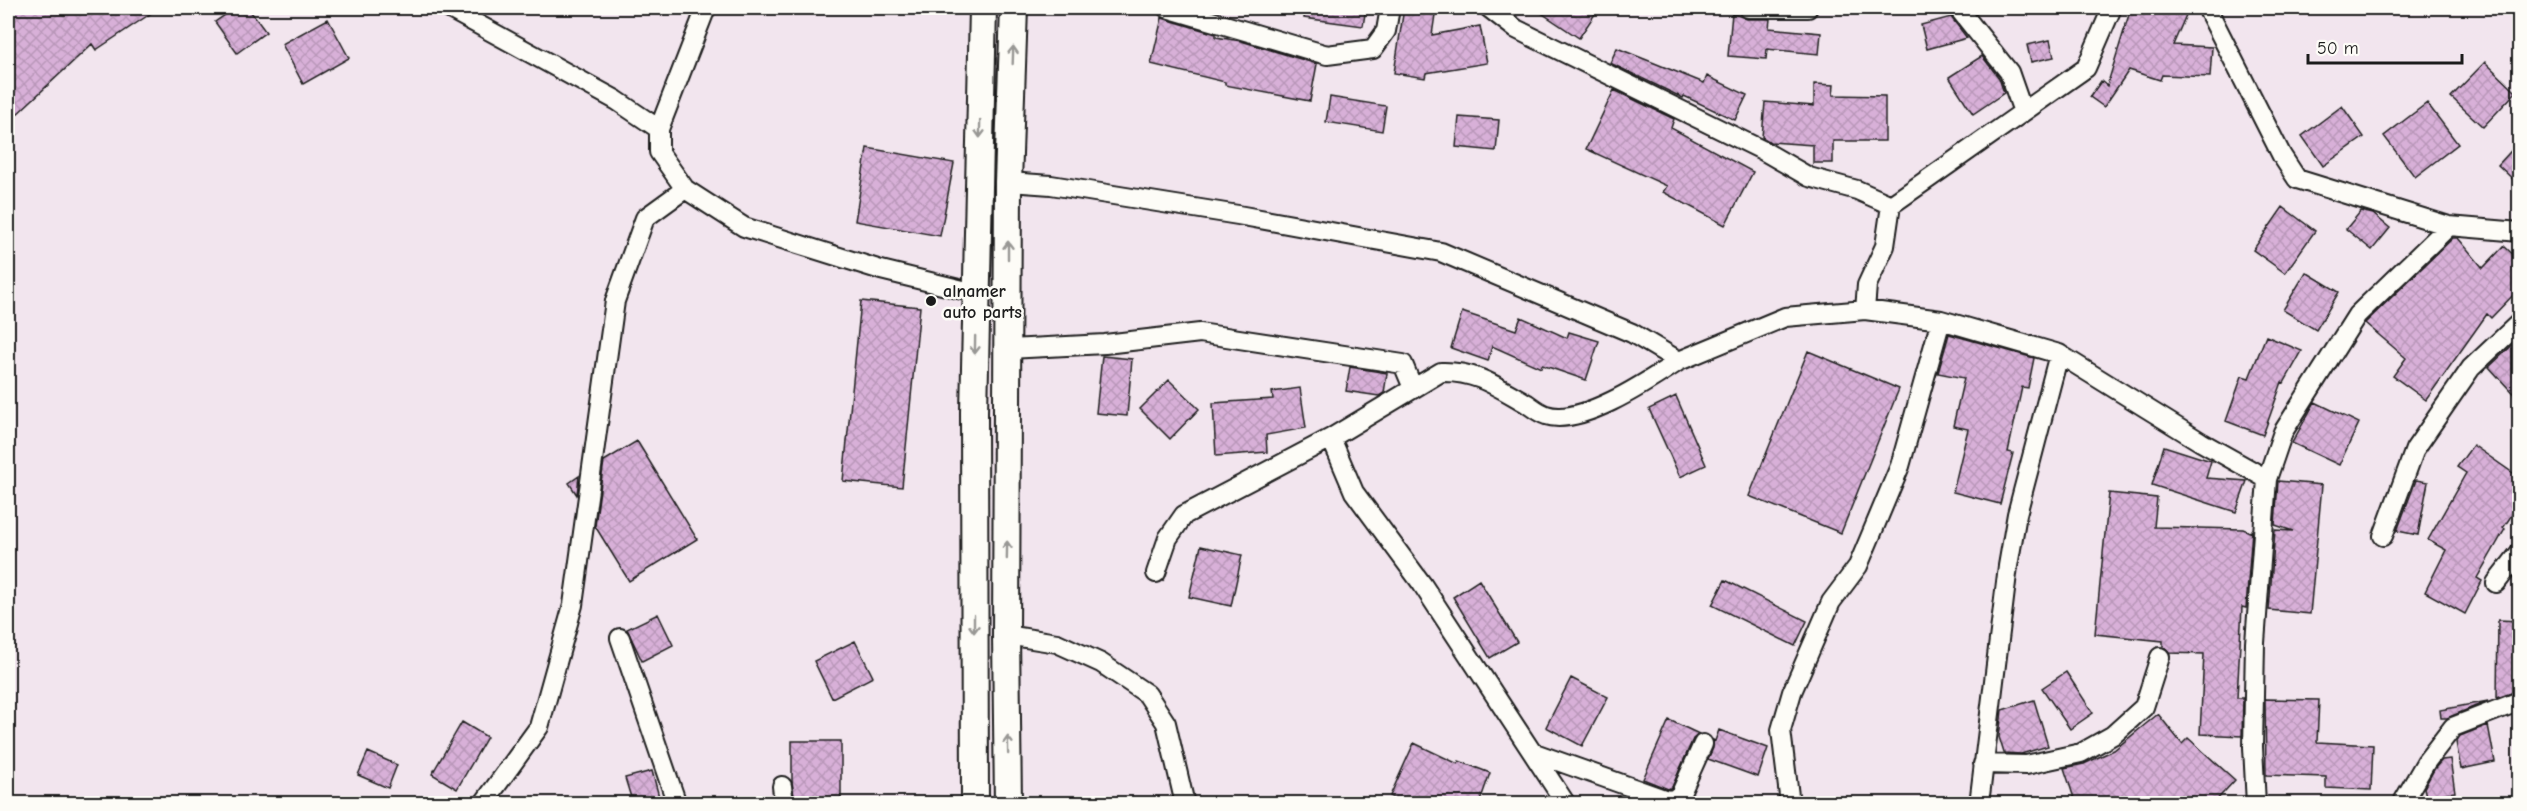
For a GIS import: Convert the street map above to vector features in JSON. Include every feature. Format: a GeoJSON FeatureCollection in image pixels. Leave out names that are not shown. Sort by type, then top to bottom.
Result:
{"type":"FeatureCollection","features":[{"type":"Feature","properties":{"kind":"street"},"geometry":{"type":"LineString","coordinates":[[448,8],[616,100],[659,129]]}},
{"type":"Feature","properties":{"kind":"street"},"geometry":{"type":"LineString","coordinates":[[706,8],[659,129],[659,152],[685,189],[744,227],[881,270],[975,293]]}},
{"type":"Feature","properties":{"kind":"street"},"geometry":{"type":"LineString","coordinates":[[975,804],[975,293],[983,8]]}},
{"type":"Feature","properties":{"kind":"street"},"geometry":{"type":"LineString","coordinates":[[1008,804],[1006,635],[1009,412],[1008,182],[1014,8]]}},
{"type":"Feature","properties":{"kind":"street"},"geometry":{"type":"LineString","coordinates":[[1167,8],[1199,12],[1327,55],[1373,49],[1386,31],[1390,8]]}},
{"type":"Feature","properties":{"kind":"street"},"geometry":{"type":"LineString","coordinates":[[1490,8],[1516,29],[1752,145],[1809,177],[1857,190],[1891,205]]}},
{"type":"Feature","properties":{"kind":"street"},"geometry":{"type":"LineString","coordinates":[[1748,8],[1808,8]]}},
{"type":"Feature","properties":{"kind":"street"},"geometry":{"type":"LineString","coordinates":[[1958,8],[2009,72],[2023,112]]}},
{"type":"Feature","properties":{"kind":"street"},"geometry":{"type":"LineString","coordinates":[[1865,310],[1867,285],[1885,246],[1891,205],[2086,68],[2112,8]]}},
{"type":"Feature","properties":{"kind":"street"},"geometry":{"type":"LineString","coordinates":[[2207,8],[2282,156],[2297,179],[2449,226],[2519,234]]}},
{"type":"Feature","properties":{"kind":"street"},"geometry":{"type":"LineString","coordinates":[[1008,182],[1051,186],[1238,215],[1441,252],[1632,333],[1679,361]]}},
{"type":"Feature","properties":{"kind":"street"},"geometry":{"type":"LineString","coordinates":[[483,804],[539,727],[573,604],[615,301],[645,218],[685,189]]}},
{"type":"Feature","properties":{"kind":"street"},"geometry":{"type":"LineString","coordinates":[[2256,804],[2253,747],[2255,643],[2267,479],[2283,432],[2357,315],[2449,226]]}},
{"type":"Feature","properties":{"kind":"street"},"geometry":{"type":"LineString","coordinates":[[1156,573],[1168,538],[1184,515],[1331,438],[1441,372],[1461,371],[1485,380],[1546,415],[1577,416],[1636,390],[1679,361],[1785,317],[1865,310],[1941,320],[2059,354],[2201,442],[2267,479]]}},
{"type":"Feature","properties":{"kind":"street"},"geometry":{"type":"LineString","coordinates":[[1790,804],[1781,730],[1792,692],[1832,602],[1858,566],[1900,466],[1941,320]]}},
{"type":"Feature","properties":{"kind":"street"},"geometry":{"type":"LineString","coordinates":[[2383,536],[2415,449],[2471,368],[2520,322]]}},
{"type":"Feature","properties":{"kind":"street"},"geometry":{"type":"LineString","coordinates":[[1008,349],[1105,344],[1200,333],[1403,364],[1413,388]]}},
{"type":"Feature","properties":{"kind":"street"},"geometry":{"type":"LineString","coordinates":[[1979,804],[2008,566],[2017,514],[2059,354]]}},
{"type":"Feature","properties":{"kind":"street"},"geometry":{"type":"LineString","coordinates":[[974,412],[1009,412]]}},
{"type":"Feature","properties":{"kind":"street"},"geometry":{"type":"LineString","coordinates":[[1331,438],[1354,492],[1422,584],[1566,804]]}},
{"type":"Feature","properties":{"kind":"street"},"geometry":{"type":"LineString","coordinates":[[2496,583],[2520,552]]}},
{"type":"Feature","properties":{"kind":"street"},"geometry":{"type":"LineString","coordinates":[[1006,635],[1057,643],[1101,663],[1147,694],[1166,723],[1185,804]]}},
{"type":"Feature","properties":{"kind":"street"},"geometry":{"type":"LineString","coordinates":[[620,638],[677,804]]}},
{"type":"Feature","properties":{"kind":"street"},"geometry":{"type":"LineString","coordinates":[[1983,764],[2026,765],[2081,753],[2113,735],[2144,707],[2160,657]]}},
{"type":"Feature","properties":{"kind":"street"},"geometry":{"type":"LineString","coordinates":[[2404,800],[2426,762],[2453,727],[2520,701]]}},
{"type":"Feature","properties":{"kind":"street"},"geometry":{"type":"LineString","coordinates":[[1532,752],[1667,801],[1675,799],[1681,793],[1703,744]]}},
{"type":"Feature","properties":{"kind":"building"},"geometry":{"type":"Polygon","coordinates":[[[8,8],[159,8],[96,50],[92,44],[15,116],[8,108],[8,8]]]}},
{"type":"Feature","properties":{"kind":"building"},"geometry":{"type":"Polygon","coordinates":[[[235,8],[248,8],[266,32],[237,53],[215,22],[235,8]]]}},
{"type":"Feature","properties":{"kind":"building"},"geometry":{"type":"Polygon","coordinates":[[[1305,8],[1366,8],[1363,26],[1304,18],[1305,8]]]}},
{"type":"Feature","properties":{"kind":"building"},"geometry":{"type":"Polygon","coordinates":[[[1404,8],[1436,8],[1432,35],[1480,26],[1487,63],[1426,73],[1425,78],[1394,73],[1404,8]]]}},
{"type":"Feature","properties":{"kind":"building"},"geometry":{"type":"Polygon","coordinates":[[[1534,8],[1599,8],[1579,38],[1534,8]]]}},
{"type":"Feature","properties":{"kind":"building"},"geometry":{"type":"Polygon","coordinates":[[[2131,8],[2189,8],[2173,45],[2212,47],[2210,77],[2162,75],[2160,80],[2129,70],[2104,107],[2090,97],[2101,81],[2107,86],[2131,8]]]}},
{"type":"Feature","properties":{"kind":"building"},"geometry":{"type":"Polygon","coordinates":[[[1732,13],[1747,19],[1770,19],[1769,28],[1821,33],[1819,54],[1767,49],[1766,59],[1728,56],[1732,13]]]}},
{"type":"Feature","properties":{"kind":"building"},"geometry":{"type":"Polygon","coordinates":[[[1951,17],[1967,38],[1927,49],[1921,25],[1951,17]]]}},
{"type":"Feature","properties":{"kind":"building"},"geometry":{"type":"Polygon","coordinates":[[[1162,18],[1216,34],[1216,37],[1241,41],[1317,64],[1310,101],[1225,85],[1225,82],[1151,64],[1162,18]]]}},
{"type":"Feature","properties":{"kind":"building"},"geometry":{"type":"Polygon","coordinates":[[[328,19],[349,58],[303,84],[282,44],[328,19]]]}},
{"type":"Feature","properties":{"kind":"building"},"geometry":{"type":"Polygon","coordinates":[[[2050,40],[2054,57],[2031,62],[2027,45],[2050,40]]]}},
{"type":"Feature","properties":{"kind":"building"},"geometry":{"type":"Polygon","coordinates":[[[1617,48],[1704,83],[1707,76],[1747,95],[1735,120],[1610,63],[1617,48]]]}},
{"type":"Feature","properties":{"kind":"building"},"geometry":{"type":"Polygon","coordinates":[[[1982,56],[1999,78],[2004,93],[1973,114],[1949,77],[1982,56]]]}},
{"type":"Feature","properties":{"kind":"building"},"geometry":{"type":"Polygon","coordinates":[[[2485,62],[2516,92],[2483,127],[2451,97],[2485,62]]]}},
{"type":"Feature","properties":{"kind":"building"},"geometry":{"type":"Polygon","coordinates":[[[1814,84],[1834,85],[1833,95],[1885,96],[1885,141],[1833,141],[1833,163],[1813,163],[1813,145],[1770,142],[1762,137],[1765,102],[1814,106],[1814,84]]]}},
{"type":"Feature","properties":{"kind":"building"},"geometry":{"type":"Polygon","coordinates":[[[1614,90],[1674,119],[1671,128],[1753,172],[1725,225],[1663,192],[1667,186],[1586,149],[1614,90]]]}},
{"type":"Feature","properties":{"kind":"building"},"geometry":{"type":"Polygon","coordinates":[[[1330,97],[1386,106],[1382,131],[1326,122],[1330,97]]]}},
{"type":"Feature","properties":{"kind":"building"},"geometry":{"type":"Polygon","coordinates":[[[2427,103],[2458,144],[2415,177],[2384,136],[2427,103]]]}},
{"type":"Feature","properties":{"kind":"building"},"geometry":{"type":"Polygon","coordinates":[[[2342,106],[2364,137],[2323,166],[2302,136],[2342,106]]]}},
{"type":"Feature","properties":{"kind":"building"},"geometry":{"type":"Polygon","coordinates":[[[1459,117],[1499,120],[1496,151],[1456,147],[1459,117]]]}},
{"type":"Feature","properties":{"kind":"building"},"geometry":{"type":"Polygon","coordinates":[[[2520,141],[2520,186],[2498,165],[2520,141]]]}},
{"type":"Feature","properties":{"kind":"building"},"geometry":{"type":"Polygon","coordinates":[[[867,148],[954,163],[940,236],[855,221],[867,148]]]}},
{"type":"Feature","properties":{"kind":"building"},"geometry":{"type":"Polygon","coordinates":[[[2283,207],[2315,231],[2285,273],[2253,250],[2283,207]]]}},
{"type":"Feature","properties":{"kind":"building"},"geometry":{"type":"Polygon","coordinates":[[[2361,211],[2373,214],[2390,228],[2372,250],[2346,229],[2361,211]]]}},
{"type":"Feature","properties":{"kind":"building"},"geometry":{"type":"Polygon","coordinates":[[[2453,238],[2458,238],[2483,268],[2504,246],[2520,261],[2520,288],[2491,318],[2487,314],[2426,400],[2393,376],[2406,358],[2365,323],[2453,238]]]}},
{"type":"Feature","properties":{"kind":"building"},"geometry":{"type":"Polygon","coordinates":[[[2306,272],[2339,292],[2316,330],[2283,310],[2306,272]]]}},
{"type":"Feature","properties":{"kind":"building"},"geometry":{"type":"Polygon","coordinates":[[[861,301],[920,307],[902,487],[843,481],[861,301]]]}},
{"type":"Feature","properties":{"kind":"building"},"geometry":{"type":"Polygon","coordinates":[[[1462,312],[1516,330],[1521,317],[1567,338],[1569,332],[1599,341],[1586,380],[1542,365],[1541,368],[1492,346],[1488,361],[1451,348],[1462,312]]]}},
{"type":"Feature","properties":{"kind":"building"},"geometry":{"type":"Polygon","coordinates":[[[1949,334],[2034,358],[2028,388],[2022,387],[2008,452],[2013,453],[2000,504],[1953,492],[1968,429],[1953,426],[1964,378],[1938,373],[1949,334]]]}},
{"type":"Feature","properties":{"kind":"building"},"geometry":{"type":"Polygon","coordinates":[[[2266,336],[2302,351],[2284,383],[2282,382],[2263,435],[2226,421],[2242,376],[2249,378],[2266,336]]]}},
{"type":"Feature","properties":{"kind":"building"},"geometry":{"type":"Polygon","coordinates":[[[2520,338],[2520,401],[2489,367],[2520,338]]]}},
{"type":"Feature","properties":{"kind":"building"},"geometry":{"type":"Polygon","coordinates":[[[1808,351],[1899,389],[1841,533],[1749,496],[1808,351]]]}},
{"type":"Feature","properties":{"kind":"building"},"geometry":{"type":"Polygon","coordinates":[[[1102,356],[1132,359],[1127,416],[1096,413],[1102,356]]]}},
{"type":"Feature","properties":{"kind":"building"},"geometry":{"type":"Polygon","coordinates":[[[1350,367],[1387,373],[1384,393],[1379,396],[1346,391],[1350,367]]]}},
{"type":"Feature","properties":{"kind":"building"},"geometry":{"type":"Polygon","coordinates":[[[1169,380],[1199,409],[1170,439],[1140,409],[1169,380]]]}},
{"type":"Feature","properties":{"kind":"building"},"geometry":{"type":"Polygon","coordinates":[[[1300,388],[1306,428],[1266,435],[1267,452],[1216,456],[1213,403],[1273,399],[1272,392],[1300,388]]]}},
{"type":"Feature","properties":{"kind":"building"},"geometry":{"type":"Polygon","coordinates":[[[1676,396],[1706,465],[1680,477],[1649,409],[1676,396]]]}},
{"type":"Feature","properties":{"kind":"building"},"geometry":{"type":"Polygon","coordinates":[[[2315,402],[2359,423],[2339,465],[2292,443],[2315,402]]]}},
{"type":"Feature","properties":{"kind":"building"},"geometry":{"type":"Polygon","coordinates":[[[637,441],[697,539],[629,581],[595,526],[604,461],[637,441]]]}},
{"type":"Feature","properties":{"kind":"building"},"geometry":{"type":"Polygon","coordinates":[[[2473,445],[2520,478],[2520,503],[2503,528],[2505,529],[2477,578],[2482,581],[2465,614],[2425,592],[2446,550],[2428,540],[2466,473],[2457,467],[2473,445]]]}},
{"type":"Feature","properties":{"kind":"building"},"geometry":{"type":"Polygon","coordinates":[[[2164,446],[2211,461],[2206,478],[2247,481],[2236,512],[2152,485],[2164,446]]]}},
{"type":"Feature","properties":{"kind":"building"},"geometry":{"type":"Polygon","coordinates":[[[579,476],[577,495],[569,483],[579,476]]]}},
{"type":"Feature","properties":{"kind":"building"},"geometry":{"type":"Polygon","coordinates":[[[2416,480],[2428,482],[2418,535],[2397,531],[2416,480]]]}},
{"type":"Feature","properties":{"kind":"building"},"geometry":{"type":"Polygon","coordinates":[[[2278,481],[2322,485],[2310,614],[2269,610],[2275,530],[2293,531],[2275,525],[2278,481]]]}},
{"type":"Feature","properties":{"kind":"building"},"geometry":{"type":"Polygon","coordinates":[[[2109,493],[2157,498],[2154,527],[2243,529],[2250,532],[2252,530],[2246,608],[2242,607],[2237,698],[2243,698],[2242,736],[2200,734],[2204,654],[2170,653],[2163,646],[2163,641],[2095,634],[2109,493]]]}},
{"type":"Feature","properties":{"kind":"building"},"geometry":{"type":"Polygon","coordinates":[[[1201,546],[1242,555],[1231,606],[1189,597],[1201,546]]]}},
{"type":"Feature","properties":{"kind":"building"},"geometry":{"type":"Polygon","coordinates":[[[1479,580],[1517,642],[1490,658],[1453,597],[1479,580]]]}},
{"type":"Feature","properties":{"kind":"building"},"geometry":{"type":"Polygon","coordinates":[[[1725,580],[1807,621],[1795,646],[1712,605],[1725,580]]]}},
{"type":"Feature","properties":{"kind":"building"},"geometry":{"type":"Polygon","coordinates":[[[658,614],[673,645],[642,661],[627,629],[658,614]]]}},
{"type":"Feature","properties":{"kind":"building"},"geometry":{"type":"Polygon","coordinates":[[[2498,620],[2520,621],[2520,690],[2497,698],[2498,620]]]}},
{"type":"Feature","properties":{"kind":"building"},"geometry":{"type":"Polygon","coordinates":[[[855,641],[873,677],[832,698],[814,661],[855,641]]]}},
{"type":"Feature","properties":{"kind":"building"},"geometry":{"type":"Polygon","coordinates":[[[2066,672],[2093,713],[2070,729],[2042,688],[2066,672]]]}},
{"type":"Feature","properties":{"kind":"building"},"geometry":{"type":"Polygon","coordinates":[[[1571,678],[1608,697],[1582,746],[1546,727],[1571,678]]]}},
{"type":"Feature","properties":{"kind":"building"},"geometry":{"type":"Polygon","coordinates":[[[2265,699],[2319,700],[2317,742],[2373,745],[2371,790],[2326,788],[2326,777],[2266,775],[2265,699]]]}},
{"type":"Feature","properties":{"kind":"building"},"geometry":{"type":"Polygon","coordinates":[[[2034,700],[2048,746],[2021,754],[2004,753],[1999,737],[2002,710],[2034,700]]]}},
{"type":"Feature","properties":{"kind":"building"},"geometry":{"type":"Polygon","coordinates":[[[2488,701],[2447,718],[2441,718],[2440,710],[2488,701]]]}},
{"type":"Feature","properties":{"kind":"building"},"geometry":{"type":"Polygon","coordinates":[[[2158,714],[2182,744],[2188,738],[2235,780],[2213,804],[2076,804],[2064,768],[2084,764],[2114,750],[2158,714]]]}},
{"type":"Feature","properties":{"kind":"building"},"geometry":{"type":"Polygon","coordinates":[[[1669,720],[1699,734],[1693,739],[1672,787],[1668,789],[1643,779],[1669,720]]]}},
{"type":"Feature","properties":{"kind":"building"},"geometry":{"type":"Polygon","coordinates":[[[462,722],[487,737],[457,789],[432,774],[462,722]]]}},
{"type":"Feature","properties":{"kind":"building"},"geometry":{"type":"Polygon","coordinates":[[[2488,725],[2495,762],[2461,769],[2456,742],[2460,736],[2488,725]]]}},
{"type":"Feature","properties":{"kind":"building"},"geometry":{"type":"Polygon","coordinates":[[[1719,730],[1768,748],[1758,777],[1708,759],[1713,748],[1713,740],[1715,741],[1719,730]]]}},
{"type":"Feature","properties":{"kind":"building"},"geometry":{"type":"Polygon","coordinates":[[[792,741],[841,741],[841,804],[795,804],[792,781],[792,741]]]}},
{"type":"Feature","properties":{"kind":"building"},"geometry":{"type":"Polygon","coordinates":[[[1414,743],[1458,764],[1459,761],[1490,773],[1479,804],[1407,804],[1390,796],[1414,743]]]}},
{"type":"Feature","properties":{"kind":"building"},"geometry":{"type":"Polygon","coordinates":[[[368,752],[397,765],[388,788],[358,775],[368,752]]]}},
{"type":"Feature","properties":{"kind":"building"},"geometry":{"type":"Polygon","coordinates":[[[2450,759],[2455,792],[2426,796],[2424,788],[2435,768],[2442,760],[2450,759]]]}},
{"type":"Feature","properties":{"kind":"building"},"geometry":{"type":"Polygon","coordinates":[[[652,771],[661,804],[633,804],[625,778],[652,771]]]}},
{"type":"Feature","properties":{"kind":"place","name":"alnamer auto parts"},"geometry":{"type":"Point","coordinates":[931,301]}}]}
